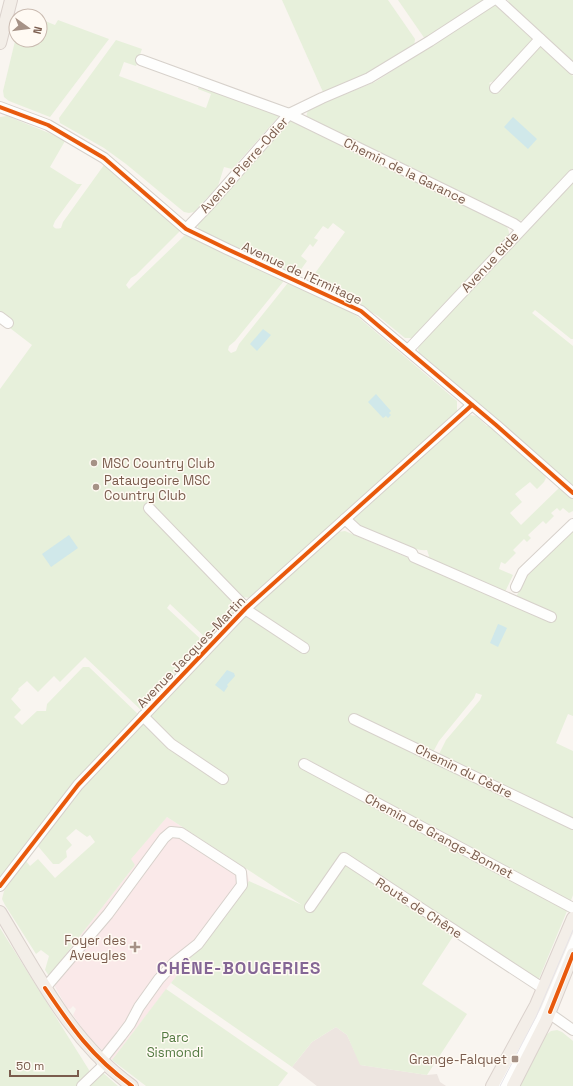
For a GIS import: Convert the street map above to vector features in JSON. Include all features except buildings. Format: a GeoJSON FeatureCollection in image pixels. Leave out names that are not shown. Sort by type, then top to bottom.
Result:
{"type":"FeatureCollection","features":[{"type":"Feature","properties":{"kind":"main road"},"geometry":{"type":"LineString","coordinates":[[0,43],[11,0]]}},
{"type":"Feature","properties":{"kind":"main road"},"geometry":{"type":"LineString","coordinates":[[0,912],[45,988],[81,1039],[103,1062],[132,1086]]}},
{"type":"Feature","properties":{"kind":"main road"},"geometry":{"type":"LineString","coordinates":[[513,1086],[535,1044],[543,1009],[544,989],[573,918]]}},
{"type":"Feature","properties":{"kind":"main road"},"geometry":{"type":"LineString","coordinates":[[492,1086],[543,1009],[573,954]]}},
{"type":"Feature","properties":{"kind":"street","name":"Avenue Pierre-Odier"},"geometry":{"type":"LineString","coordinates":[[186,229],[289,114],[369,78],[493,0]]}},
{"type":"Feature","properties":{"kind":"street"},"geometry":{"type":"LineString","coordinates":[[498,0],[573,69]]}},
{"type":"Feature","properties":{"kind":"street"},"geometry":{"type":"LineString","coordinates":[[495,88],[540,39]]}},
{"type":"Feature","properties":{"kind":"street","name":"Chemin de la Garance"},"geometry":{"type":"LineString","coordinates":[[141,60],[289,114],[514,224],[520,229]]}},
{"type":"Feature","properties":{"kind":"street","name":"Avenue de l'Ermitage"},"geometry":{"type":"LineString","coordinates":[[0,107],[48,125],[104,158],[186,229],[361,311],[573,493]]}},
{"type":"Feature","properties":{"kind":"street","name":"Avenue Gide"},"geometry":{"type":"LineString","coordinates":[[408,350],[520,229],[573,175]]}},
{"type":"Feature","properties":{"kind":"street","name":"Avenue Jacques-Martin"},"geometry":{"type":"LineString","coordinates":[[0,886],[78,785],[245,609],[472,405]]}},
{"type":"Feature","properties":{"kind":"street"},"geometry":{"type":"LineString","coordinates":[[149,508],[245,609],[304,648]]}},
{"type":"Feature","properties":{"kind":"street"},"geometry":{"type":"LineString","coordinates":[[345,519],[357,530],[412,553],[414,557],[550,617]]}},
{"type":"Feature","properties":{"kind":"street"},"geometry":{"type":"LineString","coordinates":[[516,587],[523,572],[573,524]]}},
{"type":"Feature","properties":{"kind":"street"},"geometry":{"type":"LineString","coordinates":[[142,716],[171,744],[223,780]]}},
{"type":"Feature","properties":{"kind":"street","name":"Chemin du Cèdre"},"geometry":{"type":"LineString","coordinates":[[354,719],[573,824]]}},
{"type":"Feature","properties":{"kind":"street","name":"Chemin de Grange-Bonnet"},"geometry":{"type":"LineString","coordinates":[[304,764],[573,908]]}},
{"type":"Feature","properties":{"kind":"street"},"geometry":{"type":"LineString","coordinates":[[45,988],[108,914],[164,838],[171,832],[181,834],[241,872],[242,885],[198,944],[174,963],[159,979],[103,1062],[82,1086]]}},
{"type":"Feature","properties":{"kind":"street","name":"Route de Chêne"},"geometry":{"type":"LineString","coordinates":[[310,907],[344,858],[544,989]]}},
{"type":"Feature","properties":{"kind":"street"},"geometry":{"type":"LineString","coordinates":[[502,1086],[543,1009],[573,936]]}},
{"type":"Feature","properties":{"kind":"street"},"geometry":{"type":"LineString","coordinates":[[543,1009],[573,1030]]}},
{"type":"Feature","properties":{"kind":"shaded area","name":"Foyer des Aveugles"},"geometry":{"type":"Polygon","coordinates":[[[167,817],[246,869],[249,881],[112,1060],[88,1036],[73,1015],[76,1009],[73,1006],[70,1009],[67,1008],[49,976],[135,865],[130,859],[167,817]]]}},
{"type":"Feature","properties":{"kind":"shaded area"},"geometry":{"type":"Polygon","coordinates":[[[336,1027],[347,1035],[361,1065],[427,1075],[437,1074],[440,1082],[446,1086],[317,1086],[292,1067],[312,1042],[336,1027]]]}},
{"type":"Feature","properties":{"kind":"green space"},"geometry":{"type":"Polygon","coordinates":[[[282,0],[388,0],[415,39],[414,47],[379,68],[323,92],[282,0]]]}},
{"type":"Feature","properties":{"kind":"green space"},"geometry":{"type":"Polygon","coordinates":[[[398,0],[485,0],[425,39],[398,0]]]}},
{"type":"Feature","properties":{"kind":"green space"},"geometry":{"type":"Polygon","coordinates":[[[508,0],[573,0],[573,64],[509,5],[508,0]]]}},
{"type":"Feature","properties":{"kind":"green space"},"geometry":{"type":"Polygon","coordinates":[[[493,6],[498,6],[535,41],[501,78],[489,83],[499,93],[504,81],[538,44],[573,76],[573,169],[524,220],[517,221],[306,118],[308,109],[375,82],[493,6]]]}},
{"type":"Feature","properties":{"kind":"green space"},"geometry":{"type":"Polygon","coordinates":[[[58,20],[109,39],[50,117],[9,101],[4,97],[3,91],[13,48],[48,48],[48,22],[55,25],[58,20]]]}},
{"type":"Feature","properties":{"kind":"green space"},"geometry":{"type":"Polygon","coordinates":[[[116,40],[142,49],[136,66],[124,62],[119,76],[206,108],[211,94],[198,89],[199,85],[279,116],[232,169],[224,167],[218,186],[194,212],[184,212],[126,164],[104,148],[60,123],[59,118],[116,40]]]}},
{"type":"Feature","properties":{"kind":"green space"},"geometry":{"type":"Polygon","coordinates":[[[7,116],[65,141],[50,167],[77,184],[82,184],[55,221],[53,226],[55,228],[61,228],[63,222],[104,165],[180,231],[136,275],[131,278],[126,285],[129,289],[185,235],[283,280],[283,282],[235,341],[229,346],[228,350],[231,353],[236,351],[239,344],[287,284],[290,283],[343,307],[358,317],[457,401],[457,413],[251,598],[242,597],[236,603],[236,612],[209,641],[170,604],[167,608],[206,644],[142,711],[85,657],[60,682],[54,676],[38,692],[27,681],[18,689],[19,690],[11,699],[21,710],[14,717],[22,725],[37,711],[46,711],[47,704],[83,667],[89,667],[139,715],[0,879],[0,389],[32,345],[6,325],[0,313],[0,117],[7,116]]]}},
{"type":"Feature","properties":{"kind":"green space"},"geometry":{"type":"Polygon","coordinates":[[[286,121],[291,121],[505,225],[507,228],[509,233],[508,238],[413,338],[405,338],[378,316],[340,294],[310,280],[345,232],[333,223],[328,229],[323,226],[314,238],[318,240],[313,247],[310,244],[301,256],[307,261],[297,275],[199,230],[197,225],[286,121]]]}},
{"type":"Feature","properties":{"kind":"green space"},"geometry":{"type":"Polygon","coordinates":[[[573,181],[573,339],[571,339],[535,310],[532,313],[573,346],[573,487],[497,419],[419,353],[418,349],[419,344],[573,181]]]}},
{"type":"Feature","properties":{"kind":"green space"},"geometry":{"type":"Polygon","coordinates":[[[470,415],[476,416],[487,426],[490,425],[544,474],[546,478],[537,489],[530,482],[515,494],[522,502],[510,513],[521,525],[560,487],[573,499],[573,511],[569,513],[563,508],[560,511],[557,508],[551,513],[554,516],[546,524],[543,521],[528,535],[531,538],[527,542],[524,539],[513,550],[516,553],[505,564],[501,562],[499,569],[513,575],[505,592],[516,597],[527,576],[573,530],[573,716],[568,714],[556,743],[573,751],[573,822],[439,754],[446,740],[480,700],[482,695],[476,693],[474,698],[439,741],[432,754],[573,827],[573,895],[570,903],[313,764],[305,758],[299,766],[566,909],[567,911],[538,981],[342,852],[306,907],[345,863],[454,935],[422,984],[467,1014],[427,1075],[360,1065],[347,1035],[336,1027],[312,1042],[292,1067],[171,983],[249,881],[302,905],[167,817],[131,859],[135,865],[49,976],[45,970],[49,956],[41,950],[36,954],[5,905],[2,899],[4,891],[26,861],[30,866],[38,859],[55,878],[95,842],[90,835],[87,837],[76,829],[66,838],[72,845],[66,851],[67,857],[59,864],[53,864],[37,845],[71,800],[144,723],[171,750],[221,783],[149,718],[247,614],[254,612],[254,608],[338,532],[345,531],[486,591],[428,559],[429,556],[427,550],[411,548],[390,540],[353,524],[352,519],[465,417],[470,415]]]}},
{"type":"Feature","properties":{"kind":"green space"},"geometry":{"type":"Polygon","coordinates":[[[0,928],[89,1070],[89,1076],[78,1086],[0,1086],[0,928]]]}},
{"type":"Feature","properties":{"kind":"green space","name":"Parc Sismondi"},"geometry":{"type":"Polygon","coordinates":[[[166,989],[288,1073],[278,1086],[146,1086],[112,1060],[166,989]]]}},
{"type":"Feature","properties":{"kind":"green space"},"geometry":{"type":"Polygon","coordinates":[[[557,1030],[573,1041],[573,1086],[520,1086],[546,1035],[551,1031],[557,1030]]]}},
{"type":"Feature","properties":{"kind":"green space"},"geometry":{"type":"Polygon","coordinates":[[[101,1071],[118,1086],[86,1086],[101,1071]]]}},
{"type":"Feature","properties":{"kind":"water"},"geometry":{"type":"Polygon","coordinates":[[[513,117],[537,139],[528,149],[504,127],[513,117]]]}},
{"type":"Feature","properties":{"kind":"water"},"geometry":{"type":"Polygon","coordinates":[[[263,329],[271,335],[257,351],[250,344],[263,329]]]}},
{"type":"Feature","properties":{"kind":"water"},"geometry":{"type":"Polygon","coordinates":[[[376,394],[391,411],[389,413],[391,415],[388,418],[386,416],[383,418],[368,402],[376,394]]]}},
{"type":"Feature","properties":{"kind":"water"},"geometry":{"type":"Polygon","coordinates":[[[69,535],[78,548],[51,567],[42,554],[69,535]]]}},
{"type":"Feature","properties":{"kind":"water"},"geometry":{"type":"Polygon","coordinates":[[[498,624],[507,628],[498,647],[490,643],[498,624]]]}},
{"type":"Feature","properties":{"kind":"water"},"geometry":{"type":"Polygon","coordinates":[[[227,670],[234,673],[235,676],[227,685],[228,686],[224,692],[215,685],[227,670]]]}},
{"type":"Feature","properties":{"kind":"tram line"},"geometry":{"type":"LineString","coordinates":[[500,1086],[536,1017],[573,930]]}},
{"type":"Feature","properties":{"kind":"cycle path"},"geometry":{"type":"LineString","coordinates":[[0,107],[48,125],[104,158],[186,229],[361,311],[496,425],[573,493]]}},
{"type":"Feature","properties":{"kind":"cycle path"},"geometry":{"type":"LineString","coordinates":[[0,886],[78,785],[246,608],[472,405]]}},
{"type":"Feature","properties":{"kind":"cycle path"},"geometry":{"type":"LineString","coordinates":[[550,1012],[573,954]]}},
{"type":"Feature","properties":{"kind":"cycle path"},"geometry":{"type":"LineString","coordinates":[[45,988],[64,1016],[94,1053],[132,1086]]}},
{"type":"Feature","properties":{"kind":"place","name":"MSC Country Club"},"geometry":{"type":"Point","coordinates":[94,463]}},
{"type":"Feature","properties":{"kind":"place","name":"Pataugeoire MSC Country Club"},"geometry":{"type":"Point","coordinates":[96,487]}},
{"type":"Feature","properties":{"kind":"place","name":"Foyer des Aveugles"},"geometry":{"type":"Point","coordinates":[135,947]}},
{"type":"Feature","properties":{"kind":"place","name":"Grange-Falquet"},"geometry":{"type":"Point","coordinates":[515,1059]}},
{"type":"Feature","properties":{"kind":"district","name":"CHÊNE-BOUGERIES"},"geometry":{"type":"Point","coordinates":[239,968]}}]}
